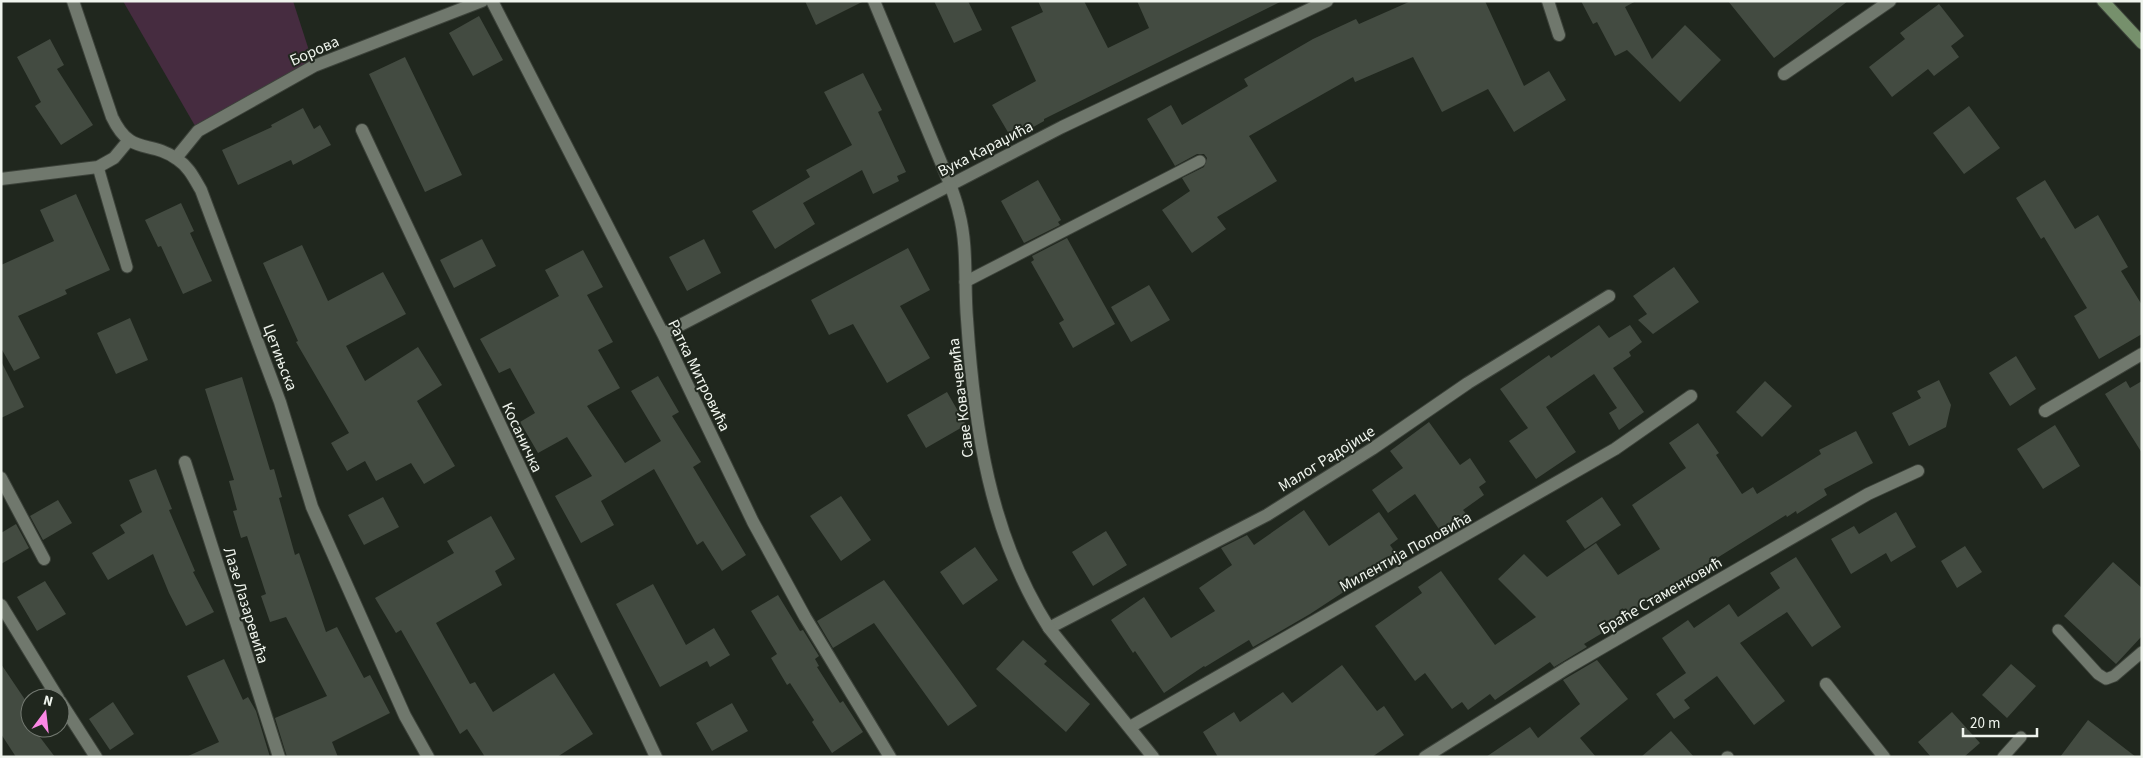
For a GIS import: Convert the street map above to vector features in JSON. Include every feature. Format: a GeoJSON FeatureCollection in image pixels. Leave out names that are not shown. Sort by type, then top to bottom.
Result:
{"type":"FeatureCollection","features":[{"type":"Feature","properties":{"kind":"main road"},"geometry":{"type":"LineString","coordinates":[[2103,1],[2142,43]]}},
{"type":"Feature","properties":{"kind":"street"},"geometry":{"type":"LineString","coordinates":[[1,179],[98,167],[114,158],[129,140],[120,132],[112,117],[73,1]]}},
{"type":"Feature","properties":{"kind":"street","name":"Борова"},"geometry":{"type":"LineString","coordinates":[[176,158],[198,131],[314,66],[482,1]]}},
{"type":"Feature","properties":{"kind":"street","name":"Ратка Митровића"},"geometry":{"type":"LineString","coordinates":[[492,1],[663,334],[753,522],[805,617],[890,757]]}},
{"type":"Feature","properties":{"kind":"street","name":"Саве Ковачевића"},"geometry":{"type":"LineString","coordinates":[[874,1],[950,184],[960,214],[968,328],[985,469],[1010,551],[1035,607],[1048,628],[1153,757]]}},
{"type":"Feature","properties":{"kind":"street","name":"Вука Караџића"},"geometry":{"type":"LineString","coordinates":[[663,334],[1062,127],[1327,1]]}},
{"type":"Feature","properties":{"kind":"street"},"geometry":{"type":"LineString","coordinates":[[1548,1],[1559,35]]}},
{"type":"Feature","properties":{"kind":"street"},"geometry":{"type":"LineString","coordinates":[[1784,74],[1890,1]]}},
{"type":"Feature","properties":{"kind":"street","name":"Косаничка"},"geometry":{"type":"LineString","coordinates":[[362,130],[656,757]]}},
{"type":"Feature","properties":{"kind":"street","name":"Цетињска"},"geometry":{"type":"LineString","coordinates":[[129,140],[176,158],[191,172],[201,190],[280,402],[312,506],[404,716],[428,757]]}},
{"type":"Feature","properties":{"kind":"street","name":"Малог Радојице"},"geometry":{"type":"LineString","coordinates":[[1048,628],[1267,515],[1372,449],[1468,383],[1609,296]]}},
{"type":"Feature","properties":{"kind":"street"},"geometry":{"type":"LineString","coordinates":[[2045,411],[2142,354]]}},
{"type":"Feature","properties":{"kind":"street","name":"Милентија Поповића"},"geometry":{"type":"LineString","coordinates":[[1130,727],[1615,449],[1691,396]]}},
{"type":"Feature","properties":{"kind":"street","name":"Лазе Лазаревића"},"geometry":{"type":"LineString","coordinates":[[186,462],[279,757]]}},
{"type":"Feature","properties":{"kind":"street","name":"Браће Стаменковић"},"geometry":{"type":"LineString","coordinates":[[1425,757],[1601,648],[1868,494],[1918,471]]}},
{"type":"Feature","properties":{"kind":"street"},"geometry":{"type":"LineString","coordinates":[[1,478],[44,559]]}},
{"type":"Feature","properties":{"kind":"street"},"geometry":{"type":"LineString","coordinates":[[1,605],[52,688]]}},
{"type":"Feature","properties":{"kind":"street"},"geometry":{"type":"LineString","coordinates":[[1826,684],[1884,757]]}},
{"type":"Feature","properties":{"kind":"street"},"geometry":{"type":"LineString","coordinates":[[70,716],[96,757]]}},
{"type":"Feature","properties":{"kind":"lane"},"geometry":{"type":"LineString","coordinates":[[965,282],[1200,161]]}},
{"type":"Feature","properties":{"kind":"lane"},"geometry":{"type":"LineString","coordinates":[[98,167],[127,267]]}},
{"type":"Feature","properties":{"kind":"lane"},"geometry":{"type":"LineString","coordinates":[[2058,630],[2098,674],[2106,679],[2114,676],[2142,652]]}},
{"type":"Feature","properties":{"kind":"lane"},"geometry":{"type":"LineString","coordinates":[[2003,757],[2021,737]]}},
{"type":"Feature","properties":{"kind":"shaded area"},"geometry":{"type":"Polygon","coordinates":[[[123,1],[293,1],[314,66],[198,131],[123,1]]]}},
{"type":"Feature","properties":{"kind":"building"},"geometry":{"type":"Polygon","coordinates":[[[805,1],[864,1],[816,25],[805,1]]]}},
{"type":"Feature","properties":{"kind":"building"},"geometry":{"type":"Polygon","coordinates":[[[934,1],[968,1],[982,30],[954,43],[934,1]]]}},
{"type":"Feature","properties":{"kind":"building"},"geometry":{"type":"Polygon","coordinates":[[[1038,1],[1084,1],[1108,48],[1149,28],[1137,1],[1282,1],[1044,119],[1044,121],[1012,139],[992,105],[1036,81],[1011,27],[1043,12],[1038,1]]]}},
{"type":"Feature","properties":{"kind":"building"},"geometry":{"type":"Polygon","coordinates":[[[1411,1],[1485,1],[1524,86],[1549,71],[1566,100],[1514,132],[1488,89],[1442,112],[1413,57],[1355,82],[1353,77],[1249,136],[1277,181],[1217,217],[1226,229],[1192,253],[1162,210],[1190,191],[1182,178],[1204,167],[1207,158],[1204,154],[1197,154],[1175,166],[1147,119],[1171,105],[1182,125],[1248,86],[1244,79],[1313,39],[1356,19],[1359,24],[1411,1]]]}},
{"type":"Feature","properties":{"kind":"building"},"geometry":{"type":"Polygon","coordinates":[[[1581,1],[1636,1],[1625,7],[1652,59],[1685,25],[1721,60],[1680,102],[1627,50],[1615,56],[1597,22],[1593,24],[1581,1]]]}},
{"type":"Feature","properties":{"kind":"building"},"geometry":{"type":"Polygon","coordinates":[[[1728,1],[1848,1],[1774,58],[1728,1]]]}},
{"type":"Feature","properties":{"kind":"building"},"geometry":{"type":"Polygon","coordinates":[[[1939,4],[1964,36],[1951,46],[1959,57],[1934,76],[1928,69],[1892,97],[1869,67],[1905,39],[1900,33],[1939,4]]]}},
{"type":"Feature","properties":{"kind":"building"},"geometry":{"type":"Polygon","coordinates":[[[479,16],[503,60],[473,76],[449,33],[479,16]]]}},
{"type":"Feature","properties":{"kind":"building"},"geometry":{"type":"Polygon","coordinates":[[[50,39],[64,65],[57,69],[93,125],[61,145],[35,106],[41,102],[17,57],[50,39]]]}},
{"type":"Feature","properties":{"kind":"building"},"geometry":{"type":"Polygon","coordinates":[[[405,57],[462,175],[425,192],[369,74],[405,57]]]}},
{"type":"Feature","properties":{"kind":"building"},"geometry":{"type":"Polygon","coordinates":[[[863,73],[882,110],[878,112],[906,172],[897,176],[899,181],[873,194],[862,170],[803,203],[815,224],[775,249],[752,211],[810,177],[806,170],[852,145],[824,92],[863,73]]]}},
{"type":"Feature","properties":{"kind":"building"},"geometry":{"type":"Polygon","coordinates":[[[1969,106],[2000,148],[1964,174],[1933,133],[1969,106]]]}},
{"type":"Feature","properties":{"kind":"building"},"geometry":{"type":"Polygon","coordinates":[[[303,108],[314,129],[320,125],[331,145],[293,165],[291,160],[238,185],[222,150],[272,127],[271,125],[303,108]]]}},
{"type":"Feature","properties":{"kind":"building"},"geometry":{"type":"Polygon","coordinates":[[[1038,180],[1061,220],[1058,222],[1060,225],[1024,243],[1001,201],[1038,180]]]}},
{"type":"Feature","properties":{"kind":"building"},"geometry":{"type":"Polygon","coordinates":[[[2045,180],[2075,229],[2098,215],[2128,267],[2121,271],[2142,305],[2142,334],[2099,359],[2074,316],[2087,308],[2044,237],[2041,239],[2016,198],[2045,180]]]}},
{"type":"Feature","properties":{"kind":"building"},"geometry":{"type":"Polygon","coordinates":[[[76,194],[110,270],[65,290],[67,294],[18,316],[40,358],[14,371],[1,348],[1,265],[54,241],[40,210],[76,194]]]}},
{"type":"Feature","properties":{"kind":"building"},"geometry":{"type":"Polygon","coordinates":[[[181,203],[194,231],[190,233],[212,281],[183,294],[161,246],[158,247],[145,220],[181,203]]]}},
{"type":"Feature","properties":{"kind":"building"},"geometry":{"type":"Polygon","coordinates":[[[1067,238],[1115,324],[1073,348],[1059,323],[1064,320],[1031,262],[1034,260],[1032,256],[1067,238]]]}},
{"type":"Feature","properties":{"kind":"building"},"geometry":{"type":"Polygon","coordinates":[[[482,239],[496,266],[454,288],[440,260],[482,239]]]}},
{"type":"Feature","properties":{"kind":"building"},"geometry":{"type":"Polygon","coordinates":[[[704,239],[721,273],[687,291],[669,257],[704,239]]]}},
{"type":"Feature","properties":{"kind":"building"},"geometry":{"type":"Polygon","coordinates":[[[302,245],[328,301],[383,272],[406,314],[346,346],[365,381],[418,347],[442,385],[417,401],[455,466],[424,484],[411,463],[376,481],[365,461],[347,471],[331,443],[349,433],[296,342],[298,341],[263,263],[302,245]]]}},
{"type":"Feature","properties":{"kind":"building"},"geometry":{"type":"Polygon","coordinates":[[[908,248],[930,290],[900,306],[930,358],[887,383],[853,324],[829,335],[811,300],[908,248]]]}},
{"type":"Feature","properties":{"kind":"building"},"geometry":{"type":"Polygon","coordinates":[[[583,250],[603,287],[587,295],[613,342],[598,350],[620,388],[587,406],[625,463],[661,441],[631,391],[658,376],[679,412],[672,416],[701,462],[693,467],[746,555],[722,571],[703,541],[697,545],[654,469],[601,501],[614,525],[581,543],[555,496],[592,476],[567,437],[538,453],[520,422],[535,413],[510,368],[499,373],[480,339],[559,296],[545,270],[583,250]]]}},
{"type":"Feature","properties":{"kind":"building"},"geometry":{"type":"Polygon","coordinates":[[[1674,267],[1699,302],[1653,334],[1638,320],[1647,314],[1633,296],[1674,267]]]}},
{"type":"Feature","properties":{"kind":"building"},"geometry":{"type":"Polygon","coordinates":[[[1149,285],[1170,320],[1131,342],[1111,307],[1149,285]]]}},
{"type":"Feature","properties":{"kind":"building"},"geometry":{"type":"Polygon","coordinates":[[[130,318],[148,360],[116,374],[97,333],[130,318]]]}},
{"type":"Feature","properties":{"kind":"building"},"geometry":{"type":"Polygon","coordinates":[[[1599,325],[1609,338],[1630,325],[1642,342],[1629,352],[1631,356],[1613,368],[1644,412],[1619,430],[1609,413],[1617,408],[1594,374],[1546,407],[1576,452],[1536,479],[1509,441],[1528,428],[1500,389],[1549,355],[1551,358],[1599,325]]]}},
{"type":"Feature","properties":{"kind":"building"},"geometry":{"type":"Polygon","coordinates":[[[2016,356],[2036,389],[2010,406],[1989,373],[2016,356]]]}},
{"type":"Feature","properties":{"kind":"building"},"geometry":{"type":"Polygon","coordinates":[[[1,361],[24,407],[1,418],[1,361]]]}},
{"type":"Feature","properties":{"kind":"building"},"geometry":{"type":"Polygon","coordinates":[[[242,377],[270,470],[274,469],[282,497],[279,498],[295,555],[299,553],[326,632],[337,627],[364,678],[370,675],[390,713],[332,742],[338,757],[287,757],[275,718],[327,696],[286,617],[270,622],[261,596],[266,594],[247,536],[241,538],[233,511],[237,510],[229,481],[234,480],[205,389],[242,377]]]}},
{"type":"Feature","properties":{"kind":"building"},"geometry":{"type":"Polygon","coordinates":[[[1939,380],[1951,405],[1946,427],[1909,446],[1892,413],[1921,398],[1917,391],[1939,380]]]}},
{"type":"Feature","properties":{"kind":"building"},"geometry":{"type":"Polygon","coordinates":[[[1765,381],[1792,406],[1762,437],[1736,412],[1765,381]]]}},
{"type":"Feature","properties":{"kind":"building"},"geometry":{"type":"Polygon","coordinates":[[[2126,381],[2130,388],[2142,381],[2142,453],[2105,394],[2126,381]]]}},
{"type":"Feature","properties":{"kind":"building"},"geometry":{"type":"Polygon","coordinates":[[[947,392],[966,425],[926,448],[907,415],[947,392]]]}},
{"type":"Feature","properties":{"kind":"building"},"geometry":{"type":"Polygon","coordinates":[[[1429,422],[1460,465],[1470,458],[1486,482],[1479,487],[1484,495],[1463,510],[1469,517],[1443,535],[1415,494],[1388,513],[1372,490],[1403,468],[1390,451],[1429,422]]]}},
{"type":"Feature","properties":{"kind":"building"},"geometry":{"type":"Polygon","coordinates":[[[1698,423],[1719,453],[1716,455],[1742,494],[1753,487],[1757,494],[1821,454],[1819,450],[1856,431],[1873,463],[1824,489],[1827,495],[1797,514],[1796,511],[1787,517],[1786,515],[1627,614],[1629,617],[1584,644],[1587,647],[1554,667],[1550,662],[1495,700],[1490,694],[1468,710],[1462,702],[1452,709],[1425,673],[1415,681],[1375,626],[1422,593],[1418,587],[1441,571],[1495,645],[1536,617],[1498,579],[1524,554],[1547,577],[1596,543],[1618,575],[1660,549],[1632,505],[1686,468],[1669,443],[1698,423]]]}},
{"type":"Feature","properties":{"kind":"building"},"geometry":{"type":"Polygon","coordinates":[[[2055,425],[2080,466],[2043,489],[2017,449],[2055,425]]]}},
{"type":"Feature","properties":{"kind":"building"},"geometry":{"type":"Polygon","coordinates":[[[156,469],[172,509],[169,510],[195,571],[193,572],[214,612],[186,626],[169,593],[153,554],[108,580],[92,553],[125,533],[120,525],[142,512],[129,480],[156,469]]]}},
{"type":"Feature","properties":{"kind":"building"},"geometry":{"type":"Polygon","coordinates":[[[841,496],[871,540],[841,561],[810,516],[841,496]]]}},
{"type":"Feature","properties":{"kind":"building"},"geometry":{"type":"Polygon","coordinates":[[[383,497],[399,527],[364,545],[348,515],[383,497]]]}},
{"type":"Feature","properties":{"kind":"building"},"geometry":{"type":"Polygon","coordinates":[[[1602,497],[1621,525],[1585,549],[1566,521],[1602,497]]]}},
{"type":"Feature","properties":{"kind":"building"},"geometry":{"type":"Polygon","coordinates":[[[58,500],[72,523],[43,540],[30,516],[58,500]]]}},
{"type":"Feature","properties":{"kind":"building"},"geometry":{"type":"Polygon","coordinates":[[[1304,510],[1329,546],[1379,512],[1398,539],[1390,545],[1401,561],[1370,580],[1368,576],[1310,614],[1253,647],[1249,640],[1204,666],[1164,693],[1135,651],[1133,653],[1111,620],[1144,597],[1171,638],[1215,611],[1199,588],[1232,565],[1221,548],[1247,535],[1254,545],[1304,510]]]}},
{"type":"Feature","properties":{"kind":"building"},"geometry":{"type":"Polygon","coordinates":[[[1896,512],[1916,547],[1891,562],[1886,553],[1851,574],[1831,539],[1854,526],[1859,534],[1896,512]]]}},
{"type":"Feature","properties":{"kind":"building"},"geometry":{"type":"Polygon","coordinates":[[[491,516],[515,559],[495,571],[502,585],[436,623],[470,684],[475,682],[493,712],[554,673],[593,734],[557,757],[485,757],[467,729],[460,734],[401,630],[396,633],[375,598],[454,553],[447,541],[491,516]]]}},
{"type":"Feature","properties":{"kind":"building"},"geometry":{"type":"Polygon","coordinates":[[[16,524],[29,548],[1,564],[1,533],[16,524]]]}},
{"type":"Feature","properties":{"kind":"building"},"geometry":{"type":"Polygon","coordinates":[[[1106,531],[1127,565],[1093,586],[1072,552],[1106,531]]]}},
{"type":"Feature","properties":{"kind":"building"},"geometry":{"type":"Polygon","coordinates":[[[1965,546],[1982,572],[1957,588],[1941,561],[1965,546]]]}},
{"type":"Feature","properties":{"kind":"building"},"geometry":{"type":"Polygon","coordinates":[[[975,547],[998,580],[963,605],[940,572],[975,547]]]}},
{"type":"Feature","properties":{"kind":"building"},"geometry":{"type":"Polygon","coordinates":[[[1796,557],[1841,627],[1812,647],[1787,612],[1740,643],[1785,701],[1754,725],[1717,676],[1684,700],[1690,708],[1674,719],[1656,694],[1686,673],[1662,638],[1688,620],[1694,628],[1729,604],[1738,617],[1780,588],[1770,573],[1796,557]]]}},
{"type":"Feature","properties":{"kind":"building"},"geometry":{"type":"Polygon","coordinates":[[[2113,562],[2142,588],[2142,636],[2116,664],[2064,616],[2113,562]]]}},
{"type":"Feature","properties":{"kind":"building"},"geometry":{"type":"Polygon","coordinates":[[[884,580],[977,706],[948,726],[874,623],[833,648],[817,621],[884,580]]]}},
{"type":"Feature","properties":{"kind":"building"},"geometry":{"type":"Polygon","coordinates":[[[45,581],[66,614],[37,631],[17,597],[45,581]]]}},
{"type":"Feature","properties":{"kind":"building"},"geometry":{"type":"Polygon","coordinates":[[[653,584],[686,645],[714,628],[730,655],[710,667],[707,661],[660,687],[616,604],[653,584]]]}},
{"type":"Feature","properties":{"kind":"building"},"geometry":{"type":"Polygon","coordinates":[[[778,595],[800,631],[803,630],[819,656],[815,659],[819,666],[817,667],[840,703],[843,701],[863,732],[832,753],[812,722],[814,720],[790,683],[787,685],[771,658],[777,654],[751,611],[778,595]]]}},
{"type":"Feature","properties":{"kind":"building"},"geometry":{"type":"Polygon","coordinates":[[[1023,640],[1047,661],[1044,664],[1090,704],[1066,732],[996,669],[1023,640]]]}},
{"type":"Feature","properties":{"kind":"building"},"geometry":{"type":"Polygon","coordinates":[[[224,659],[243,700],[248,697],[256,711],[270,757],[186,757],[219,742],[187,676],[224,659]]]}},
{"type":"Feature","properties":{"kind":"building"},"geometry":{"type":"Polygon","coordinates":[[[1597,660],[1628,699],[1580,738],[1596,757],[1486,757],[1530,727],[1538,738],[1580,704],[1563,680],[1597,660]]]}},
{"type":"Feature","properties":{"kind":"building"},"geometry":{"type":"Polygon","coordinates":[[[1,664],[20,692],[20,738],[41,738],[55,757],[16,757],[1,734],[1,664]]]}},
{"type":"Feature","properties":{"kind":"building"},"geometry":{"type":"Polygon","coordinates":[[[2011,664],[2036,686],[2007,718],[1982,695],[2011,664]]]}},
{"type":"Feature","properties":{"kind":"building"},"geometry":{"type":"Polygon","coordinates":[[[1342,665],[1377,711],[1384,706],[1404,735],[1372,757],[1218,757],[1203,732],[1234,712],[1240,722],[1283,692],[1292,703],[1342,665]]]}},
{"type":"Feature","properties":{"kind":"building"},"geometry":{"type":"Polygon","coordinates":[[[113,702],[134,734],[110,750],[89,719],[113,702]]]}},
{"type":"Feature","properties":{"kind":"building"},"geometry":{"type":"Polygon","coordinates":[[[732,703],[748,731],[712,751],[696,723],[732,703]]]}},
{"type":"Feature","properties":{"kind":"building"},"geometry":{"type":"Polygon","coordinates":[[[1952,712],[1980,743],[1964,757],[1931,757],[1918,742],[1952,712]]]}},
{"type":"Feature","properties":{"kind":"building"},"geometry":{"type":"Polygon","coordinates":[[[2088,720],[2136,757],[2060,757],[2088,720]]]}},
{"type":"Feature","properties":{"kind":"building"},"geometry":{"type":"Polygon","coordinates":[[[1671,731],[1694,757],[1641,757],[1671,731]]]}}]}
